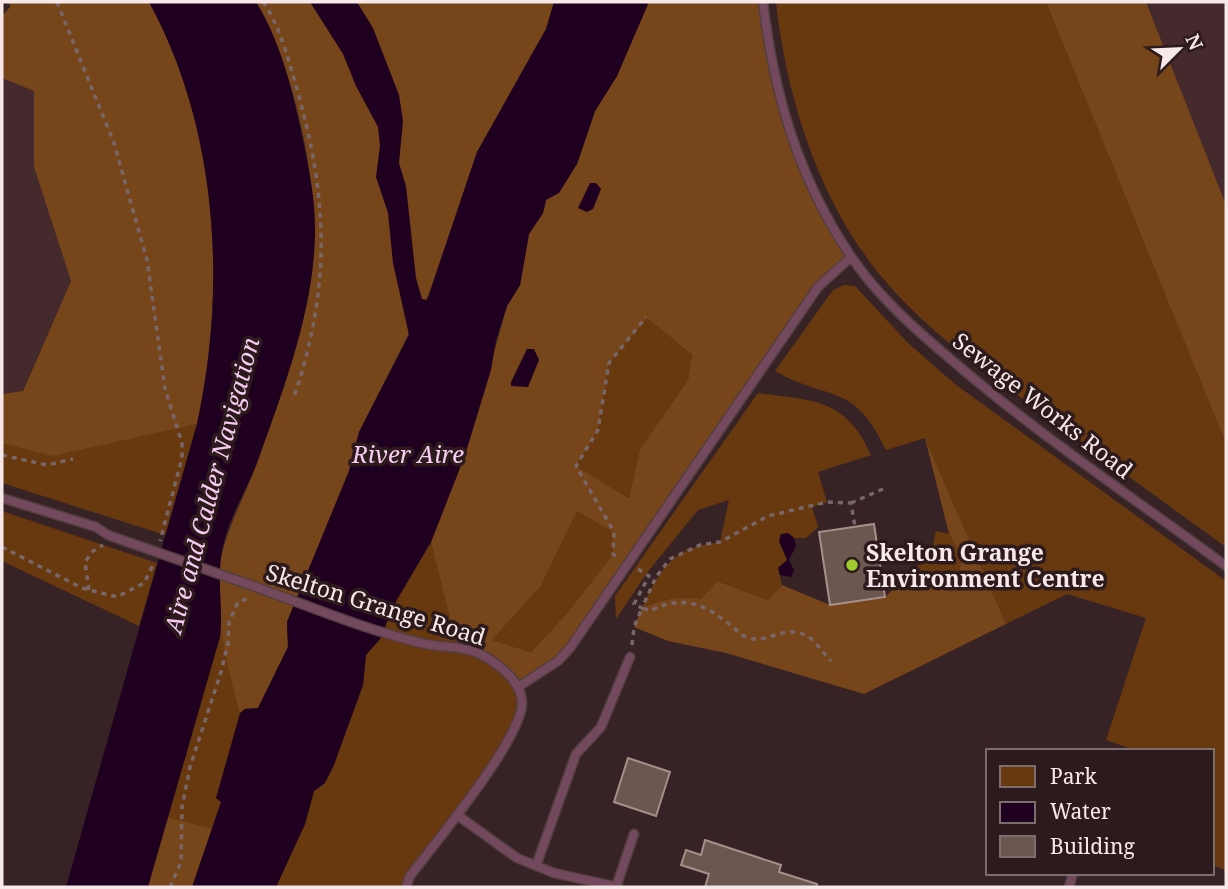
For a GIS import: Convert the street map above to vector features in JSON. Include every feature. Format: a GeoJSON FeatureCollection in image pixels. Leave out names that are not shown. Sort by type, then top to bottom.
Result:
{"type":"FeatureCollection","features":[{"type":"Feature","properties":{"kind":"lane","name":"Sewage Works Road"},"geometry":{"type":"LineString","coordinates":[[763,2],[770,59],[783,117],[813,191],[851,257],[914,328],[1000,402],[1226,566]]}},
{"type":"Feature","properties":{"kind":"lane"},"geometry":{"type":"LineString","coordinates":[[406,887],[410,876],[514,731],[522,701],[518,687],[558,661],[570,648],[818,287],[851,257]]}},
{"type":"Feature","properties":{"kind":"lane","name":"Skelton Grange Road"},"geometry":{"type":"LineString","coordinates":[[2,498],[96,527],[108,536],[422,644],[457,646],[479,654],[506,671],[518,687]]}},
{"type":"Feature","properties":{"kind":"lane"},"geometry":{"type":"LineString","coordinates":[[536,866],[576,754],[601,727],[630,657]]}},
{"type":"Feature","properties":{"kind":"lane"},"geometry":{"type":"LineString","coordinates":[[457,814],[517,858],[554,873],[617,887],[634,834]]}},
{"type":"Feature","properties":{"kind":"path"},"geometry":{"type":"LineString","coordinates":[[57,2],[96,92],[118,156],[147,260],[165,389],[182,443],[182,458],[158,549]]}},
{"type":"Feature","properties":{"kind":"path"},"geometry":{"type":"LineString","coordinates":[[263,2],[288,56],[301,104],[323,235],[318,308],[307,359],[293,400]]}},
{"type":"Feature","properties":{"kind":"path"},"geometry":{"type":"LineString","coordinates":[[646,317],[609,363],[598,430],[576,466],[614,532],[613,554],[649,576],[634,604],[650,611],[682,600],[702,606],[746,637],[763,639],[788,630],[809,638],[831,661]]}},
{"type":"Feature","properties":{"kind":"path"},"geometry":{"type":"LineString","coordinates":[[2,455],[47,465],[74,458]]}},
{"type":"Feature","properties":{"kind":"path"},"geometry":{"type":"LineString","coordinates":[[630,657],[634,627],[656,577],[670,559],[700,545],[720,542],[768,516],[827,502],[851,503],[883,489]]}},
{"type":"Feature","properties":{"kind":"path"},"geometry":{"type":"LineString","coordinates":[[851,503],[855,527]]}},
{"type":"Feature","properties":{"kind":"path"},"geometry":{"type":"LineString","coordinates":[[2,547],[89,590],[117,597],[138,588],[151,572],[155,561]]}},
{"type":"Feature","properties":{"kind":"path"},"geometry":{"type":"LineString","coordinates":[[89,590],[85,562],[93,551]]}},
{"type":"Feature","properties":{"kind":"path"},"geometry":{"type":"LineString","coordinates":[[170,887],[181,862],[182,807],[190,767],[221,672],[233,608],[238,601],[261,595]]}},
{"type":"Feature","properties":{"kind":"shaded area"},"geometry":{"type":"Polygon","coordinates":[[[9,2],[149,2],[172,51],[190,102],[210,209],[212,318],[197,424],[52,456],[2,443],[2,394],[23,391],[71,281],[34,167],[34,91],[2,78],[2,16],[10,7],[9,2]]]}},
{"type":"Feature","properties":{"kind":"shaded area"},"geometry":{"type":"Polygon","coordinates":[[[256,2],[554,2],[546,29],[477,152],[431,290],[359,432],[349,471],[287,622],[288,647],[258,708],[245,709],[240,713],[222,636],[218,604],[219,571],[226,539],[257,463],[298,340],[310,289],[315,235],[309,166],[293,93],[282,59],[256,2]]]}},
{"type":"Feature","properties":{"kind":"shaded area"},"geometry":{"type":"Polygon","coordinates":[[[648,2],[763,2],[770,59],[813,191],[851,257],[818,287],[570,648],[518,687],[506,671],[457,646],[431,542],[465,455],[507,306],[520,285],[529,234],[543,213],[546,200],[577,164],[595,111],[617,76],[648,2]],[[647,318],[609,363],[598,430],[576,466],[629,498],[640,449],[688,380],[692,355],[647,318]],[[577,511],[541,586],[492,640],[531,652],[568,612],[613,554],[613,532],[577,511]]]}},
{"type":"Feature","properties":{"kind":"shaded area"},"geometry":{"type":"Polygon","coordinates":[[[1046,2],[1146,2],[1226,205],[1226,444],[1046,2]]]}},
{"type":"Feature","properties":{"kind":"shaded area"},"geometry":{"type":"Polygon","coordinates":[[[1146,2],[1226,2],[1226,205],[1172,70],[1146,2]]]}},
{"type":"Feature","properties":{"kind":"shaded area"},"geometry":{"type":"Polygon","coordinates":[[[2,78],[34,91],[34,167],[71,281],[22,391],[2,394],[2,78]]]}},
{"type":"Feature","properties":{"kind":"shaded area"},"geometry":{"type":"Polygon","coordinates":[[[925,438],[1006,624],[864,694],[726,653],[668,641],[634,627],[642,608],[671,599],[701,599],[717,581],[768,600],[782,585],[830,605],[885,597],[915,568],[933,588],[959,583],[961,556],[949,534],[925,438]]]}},
{"type":"Feature","properties":{"kind":"shaded area"},"geometry":{"type":"Polygon","coordinates":[[[166,817],[212,829],[192,887],[148,887],[166,817]]]}},
{"type":"Feature","properties":{"kind":"green space"},"geometry":{"type":"Polygon","coordinates":[[[776,2],[1046,2],[1226,444],[1226,547],[999,382],[937,332],[898,296],[881,276],[840,215],[809,146],[788,74],[776,2]]]}},
{"type":"Feature","properties":{"kind":"green space"},"geometry":{"type":"Polygon","coordinates":[[[844,285],[855,286],[908,343],[955,384],[1226,581],[1226,870],[1214,866],[1214,749],[1131,749],[1106,740],[1146,618],[1067,594],[1006,624],[925,438],[886,450],[863,413],[851,403],[775,371],[833,290],[844,285]]]}},
{"type":"Feature","properties":{"kind":"green space"},"geometry":{"type":"Polygon","coordinates":[[[646,317],[692,355],[688,380],[640,449],[629,498],[576,466],[598,430],[609,363],[646,317]]]}},
{"type":"Feature","properties":{"kind":"green space"},"geometry":{"type":"Polygon","coordinates":[[[758,393],[811,401],[839,412],[851,422],[871,455],[818,472],[827,502],[812,507],[818,527],[806,538],[794,538],[788,534],[788,560],[778,568],[782,585],[768,600],[717,581],[701,599],[671,599],[642,608],[670,562],[691,549],[720,542],[729,500],[698,510],[646,574],[616,619],[615,596],[758,393]]]}},
{"type":"Feature","properties":{"kind":"green space"},"geometry":{"type":"Polygon","coordinates":[[[318,405],[221,802],[192,887],[148,887],[222,622],[318,405]]]}},
{"type":"Feature","properties":{"kind":"green space"},"geometry":{"type":"Polygon","coordinates":[[[197,424],[165,535],[2,483],[2,442],[52,455],[197,424]]]}},
{"type":"Feature","properties":{"kind":"green space"},"geometry":{"type":"Polygon","coordinates":[[[2,511],[157,563],[139,626],[2,561],[2,511]]]}},
{"type":"Feature","properties":{"kind":"green space"},"geometry":{"type":"Polygon","coordinates":[[[577,511],[614,532],[613,554],[568,612],[531,652],[492,640],[541,586],[577,511]]]}},
{"type":"Feature","properties":{"kind":"green space"},"geometry":{"type":"Polygon","coordinates":[[[936,531],[949,534],[961,556],[959,583],[933,589],[915,568],[931,555],[936,531]]]}},
{"type":"Feature","properties":{"kind":"green space"},"geometry":{"type":"Polygon","coordinates":[[[431,542],[457,646],[506,671],[522,701],[514,731],[406,887],[276,887],[305,824],[314,791],[325,783],[363,685],[366,655],[380,639],[395,603],[431,542]]]}},
{"type":"Feature","properties":{"kind":"water","name":"Aire and Calder Navigation"},"geometry":{"type":"Polygon","coordinates":[[[149,2],[256,2],[278,46],[296,111],[314,206],[313,262],[303,321],[287,379],[257,463],[230,522],[224,542],[220,567],[220,637],[148,887],[66,887],[197,424],[212,318],[210,209],[202,155],[190,102],[172,51],[149,2]]]}},
{"type":"Feature","properties":{"kind":"water","name":"River Aire"},"geometry":{"type":"Polygon","coordinates":[[[310,2],[357,2],[373,28],[399,95],[403,121],[399,163],[406,186],[416,278],[422,299],[427,300],[477,152],[546,29],[554,2],[649,2],[617,76],[595,111],[577,164],[559,193],[546,200],[543,213],[529,234],[520,285],[507,306],[496,340],[491,370],[465,455],[431,542],[395,603],[380,639],[366,655],[363,685],[334,765],[325,783],[314,791],[305,824],[276,887],[192,887],[221,802],[216,798],[240,713],[245,709],[258,708],[288,647],[287,622],[349,471],[359,432],[409,335],[393,263],[388,213],[376,177],[380,146],[378,127],[356,86],[343,54],[310,2]]]}},
{"type":"Feature","properties":{"kind":"water"},"geometry":{"type":"Polygon","coordinates":[[[590,183],[596,183],[601,189],[593,209],[587,212],[578,208],[590,183]]]}},
{"type":"Feature","properties":{"kind":"water"},"geometry":{"type":"Polygon","coordinates":[[[527,349],[534,349],[539,360],[528,387],[511,386],[511,382],[527,349]]]}},
{"type":"Feature","properties":{"kind":"water"},"geometry":{"type":"Polygon","coordinates":[[[788,533],[794,538],[796,546],[789,560],[794,570],[791,577],[780,575],[778,568],[787,560],[779,541],[781,534],[788,533]]]}},
{"type":"Feature","properties":{"kind":"building","name":"Skelton Grange Environment Centre"},"geometry":{"type":"Polygon","coordinates":[[[874,524],[885,597],[830,605],[819,532],[874,524]]]}},
{"type":"Feature","properties":{"kind":"building"},"geometry":{"type":"Polygon","coordinates":[[[628,758],[670,772],[656,816],[614,802],[628,758]]]}},
{"type":"Feature","properties":{"kind":"building"},"geometry":{"type":"Polygon","coordinates":[[[705,840],[781,865],[779,872],[817,884],[817,887],[705,887],[709,874],[681,865],[686,850],[701,855],[705,840]]]}},
{"type":"Feature","properties":{"kind":"place","name":"Skelton Grange Environment Centre"},"geometry":{"type":"Point","coordinates":[852,565]}}]}
